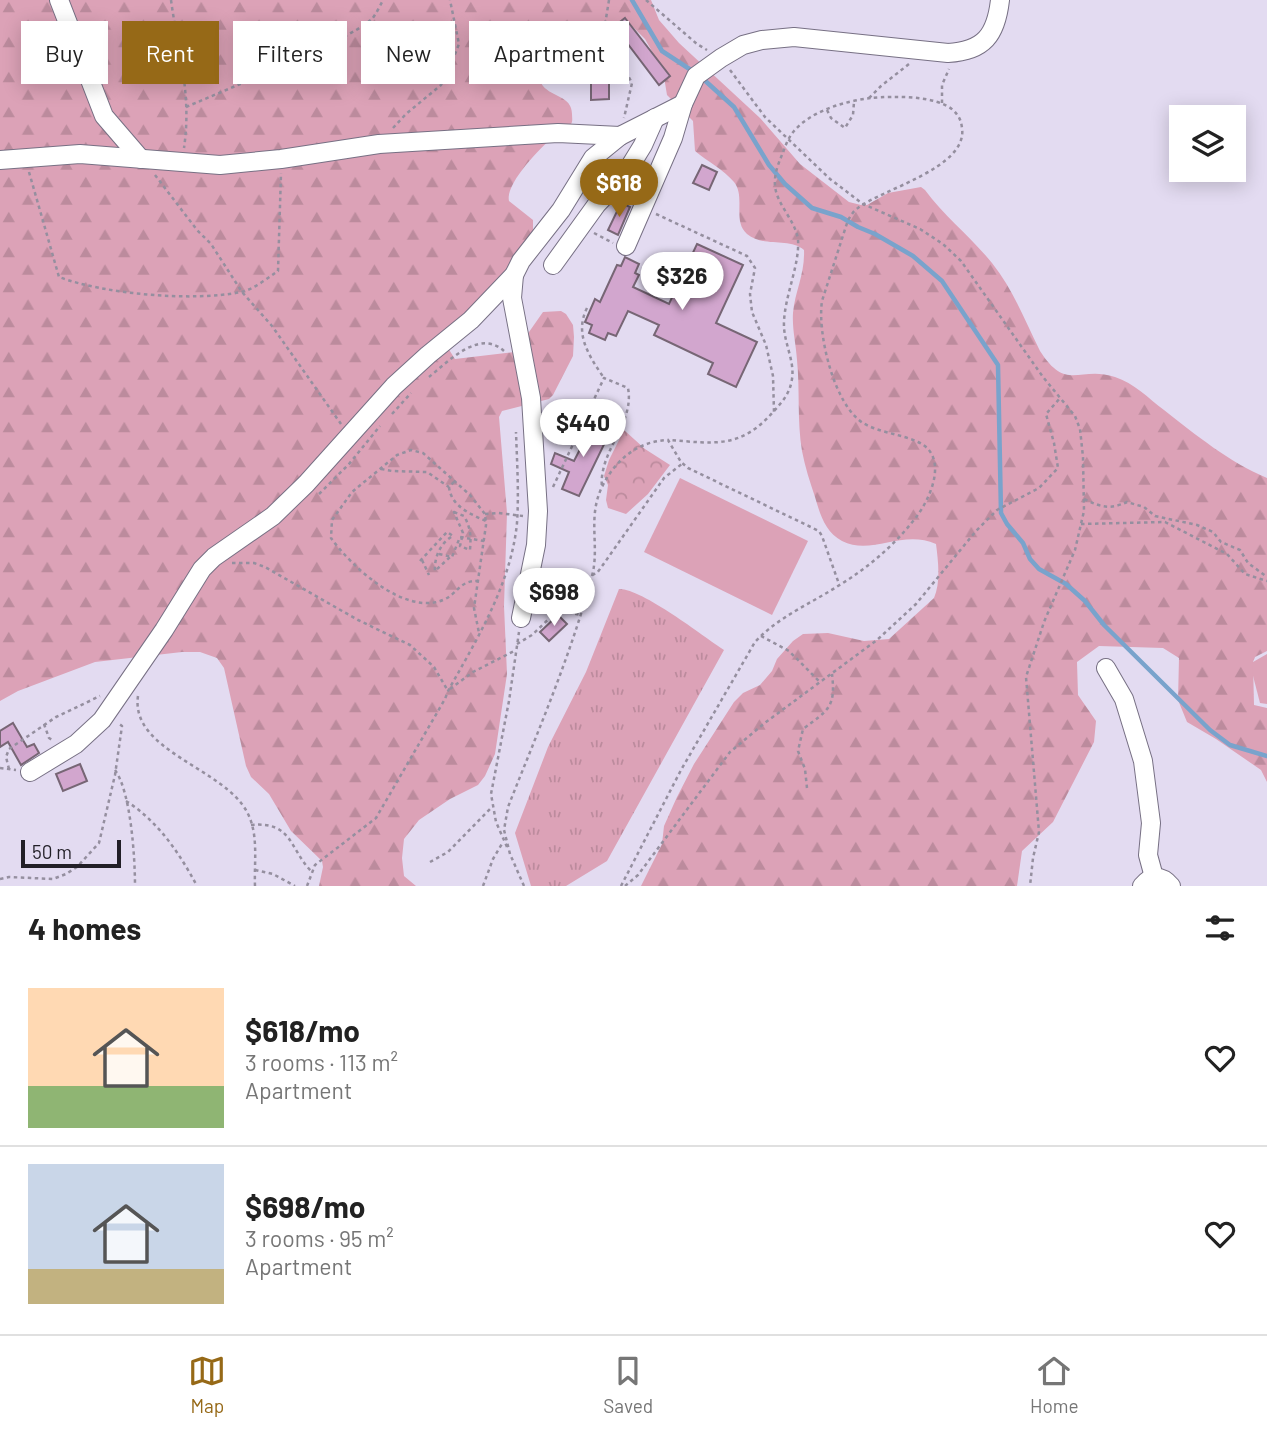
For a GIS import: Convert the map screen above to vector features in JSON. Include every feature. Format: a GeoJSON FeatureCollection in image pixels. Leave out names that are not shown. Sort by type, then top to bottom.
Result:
{"type":"FeatureCollection","features":[{"type":"Feature","properties":{"kind":"lane"},"geometry":{"type":"LineString","coordinates":[[59,0],[104,116],[141,159]]}},
{"type":"Feature","properties":{"kind":"lane"},"geometry":{"type":"LineString","coordinates":[[626,246],[673,138],[683,104],[696,76],[707,67],[743,45],[794,37],[928,50],[968,51],[982,43],[992,32],[1000,0]]}},
{"type":"Feature","properties":{"kind":"lane"},"geometry":{"type":"LineString","coordinates":[[30,772],[76,744],[131,691],[202,569],[214,557],[273,516],[306,484],[394,386],[471,320],[514,275],[521,261],[561,210],[600,150],[620,136],[683,104]]}},
{"type":"Feature","properties":{"kind":"lane"},"geometry":{"type":"LineString","coordinates":[[553,265],[597,204],[624,176],[643,145],[655,118]]}},
{"type":"Feature","properties":{"kind":"lane"},"geometry":{"type":"LineString","coordinates":[[0,160],[80,153],[220,165],[379,144],[558,133],[620,136]]}},
{"type":"Feature","properties":{"kind":"lane"},"geometry":{"type":"LineString","coordinates":[[514,275],[512,298],[531,398],[538,514],[536,545],[522,618]]}},
{"type":"Feature","properties":{"kind":"lane"},"geometry":{"type":"LineString","coordinates":[[1106,668],[1125,699],[1143,761],[1150,823],[1148,882],[1166,880],[1171,886]]}},
{"type":"Feature","properties":{"kind":"path"},"geometry":{"type":"LineString","coordinates":[[171,0],[186,89],[185,162]]}},
{"type":"Feature","properties":{"kind":"path"},"geometry":{"type":"LineString","coordinates":[[186,107],[245,82],[252,72],[273,68],[343,36],[373,18],[383,0]]}},
{"type":"Feature","properties":{"kind":"path"},"geometry":{"type":"LineString","coordinates":[[379,144],[406,114],[441,85],[446,76],[459,44],[450,0]]}},
{"type":"Feature","properties":{"kind":"path"},"geometry":{"type":"LineString","coordinates":[[609,0],[604,31],[632,83],[620,136]]}},
{"type":"Feature","properties":{"kind":"path"},"geometry":{"type":"LineString","coordinates":[[869,99],[881,86],[928,50]]}},
{"type":"Feature","properties":{"kind":"path"},"geometry":{"type":"LineString","coordinates":[[942,103],[942,85],[956,52]]}},
{"type":"Feature","properties":{"kind":"path"},"geometry":{"type":"LineString","coordinates":[[483,886],[493,859],[504,841],[508,807],[581,615],[594,567],[594,513],[602,488],[618,464],[636,447],[656,440],[724,443],[736,440],[754,430],[789,394],[792,365],[784,341],[784,319],[787,293],[796,263],[797,237],[775,187],[779,162],[788,141],[800,126],[814,115],[854,102],[914,98],[942,103],[960,118],[963,132],[960,144],[946,159],[925,173],[855,209],[848,220],[820,315],[823,338],[842,397],[855,416],[874,428],[922,443],[932,459],[936,480],[923,508],[874,562],[840,586],[768,628],[748,651],[623,886]]}},
{"type":"Feature","properties":{"kind":"path"},"geometry":{"type":"LineString","coordinates":[[827,110],[831,118],[845,128],[853,115],[854,102]]}},
{"type":"Feature","properties":{"kind":"path"},"geometry":{"type":"LineString","coordinates":[[788,141],[863,204],[920,229],[943,244],[961,261],[1043,377],[1076,416],[1080,429],[1084,499],[1081,524],[1075,550],[1044,622],[1026,677],[1039,832],[1030,886]]}},
{"type":"Feature","properties":{"kind":"path"},"geometry":{"type":"LineString","coordinates":[[25,158],[59,276],[78,284],[197,298],[242,292],[278,271],[281,159]]}},
{"type":"Feature","properties":{"kind":"path"},"geometry":{"type":"LineString","coordinates":[[141,159],[211,244],[242,292],[272,326],[338,421],[351,435]]}},
{"type":"Feature","properties":{"kind":"path"},"geometry":{"type":"LineString","coordinates":[[643,208],[747,257],[755,268],[750,294],[752,312],[766,345],[773,376],[774,412]]}},
{"type":"Feature","properties":{"kind":"path"},"geometry":{"type":"LineString","coordinates":[[581,226],[600,238],[626,246]]}},
{"type":"Feature","properties":{"kind":"path"},"geometry":{"type":"LineString","coordinates":[[587,308],[580,322],[592,360],[604,378],[628,388],[629,407],[604,462],[600,474],[602,488]]}},
{"type":"Feature","properties":{"kind":"path"},"geometry":{"type":"LineString","coordinates":[[423,381],[458,354],[480,343],[497,346],[509,357]]}},
{"type":"Feature","properties":{"kind":"path"},"geometry":{"type":"LineString","coordinates":[[485,514],[538,514],[604,378]]}},
{"type":"Feature","properties":{"kind":"path"},"geometry":{"type":"LineString","coordinates":[[390,416],[413,390]]}},
{"type":"Feature","properties":{"kind":"path"},"geometry":{"type":"LineString","coordinates":[[623,886],[638,875],[730,752],[877,640],[916,604],[976,531],[997,510],[1039,488],[1058,468],[1046,414],[1060,397]]}},
{"type":"Feature","properties":{"kind":"path"},"geometry":{"type":"LineString","coordinates":[[306,886],[312,872],[328,853],[376,818],[428,730],[479,633],[508,568],[517,515],[516,421]]}},
{"type":"Feature","properties":{"kind":"path"},"geometry":{"type":"LineString","coordinates":[[312,501],[349,464],[382,425]]}},
{"type":"Feature","properties":{"kind":"path"},"geometry":{"type":"LineString","coordinates":[[668,440],[683,463],[719,484],[819,531],[840,586]]}},
{"type":"Feature","properties":{"kind":"path"},"geometry":{"type":"LineString","coordinates":[[479,581],[469,580],[439,602],[415,601],[392,593],[340,551],[331,538],[332,520],[357,486],[397,455],[411,450],[423,453],[470,495],[485,514],[484,541],[479,581],[474,608],[479,633]]}},
{"type":"Feature","properties":{"kind":"path"},"geometry":{"type":"LineString","coordinates":[[592,575],[597,573],[664,478],[683,463]]}},
{"type":"Feature","properties":{"kind":"path"},"geometry":{"type":"LineString","coordinates":[[381,469],[427,472],[449,487],[452,497],[463,511],[485,521]]}},
{"type":"Feature","properties":{"kind":"path"},"geometry":{"type":"LineString","coordinates":[[449,487],[454,482]]}},
{"type":"Feature","properties":{"kind":"path"},"geometry":{"type":"LineString","coordinates":[[1084,499],[1101,508],[1120,506],[1127,502],[1144,507],[1155,516],[1197,525],[1213,532],[1221,542],[1240,550],[1248,564],[1267,579]]}},
{"type":"Feature","properties":{"kind":"path"},"geometry":{"type":"LineString","coordinates":[[454,512],[464,516],[470,530],[470,550],[460,546],[463,538],[461,526],[454,512]]}},
{"type":"Feature","properties":{"kind":"path"},"geometry":{"type":"LineString","coordinates":[[1081,524],[1165,522],[1227,554],[1245,574],[1267,579]]}},
{"type":"Feature","properties":{"kind":"path"},"geometry":{"type":"LineString","coordinates":[[429,575],[421,561],[447,532],[453,536],[444,542],[434,562],[435,571],[452,557],[460,537],[484,541]]}},
{"type":"Feature","properties":{"kind":"path"},"geometry":{"type":"LineString","coordinates":[[439,554],[450,557]]}},
{"type":"Feature","properties":{"kind":"path"},"geometry":{"type":"LineString","coordinates":[[234,559],[224,565],[241,562],[265,567],[358,620],[410,645],[434,667],[447,691]]}},
{"type":"Feature","properties":{"kind":"path"},"geometry":{"type":"LineString","coordinates":[[517,644],[532,635],[555,613],[562,611],[581,615]]}},
{"type":"Feature","properties":{"kind":"path"},"geometry":{"type":"LineString","coordinates":[[522,618],[491,794],[492,807],[504,841],[524,886]]}},
{"type":"Feature","properties":{"kind":"path"},"geometry":{"type":"LineString","coordinates":[[761,636],[789,651],[820,682]]}},
{"type":"Feature","properties":{"kind":"path"},"geometry":{"type":"LineString","coordinates":[[447,691],[473,672],[517,649]]}},
{"type":"Feature","properties":{"kind":"path"},"geometry":{"type":"LineString","coordinates":[[807,788],[805,769],[798,751],[803,729],[827,711],[835,695],[832,673]]}},
{"type":"Feature","properties":{"kind":"path"},"geometry":{"type":"LineString","coordinates":[[9,769],[6,757],[9,749],[28,735],[101,695],[131,691],[139,716],[152,737],[227,788],[248,813],[255,846],[255,886]]}},
{"type":"Feature","properties":{"kind":"path"},"geometry":{"type":"LineString","coordinates":[[0,879],[53,879],[77,867],[99,843],[116,770],[122,726],[106,713]]}},
{"type":"Feature","properties":{"kind":"path"},"geometry":{"type":"LineString","coordinates":[[116,770],[121,778],[135,852],[135,886]]}},
{"type":"Feature","properties":{"kind":"path"},"geometry":{"type":"LineString","coordinates":[[126,801],[161,831],[192,874],[197,886]]}},
{"type":"Feature","properties":{"kind":"path"},"geometry":{"type":"LineString","coordinates":[[430,862],[448,852],[492,807]]}},
{"type":"Feature","properties":{"kind":"path"},"geometry":{"type":"LineString","coordinates":[[251,825],[273,825],[293,842],[312,872]]}},
{"type":"Feature","properties":{"kind":"path"},"geometry":{"type":"LineString","coordinates":[[505,835],[510,854]]}},
{"type":"Feature","properties":{"kind":"path"},"geometry":{"type":"LineString","coordinates":[[255,870],[273,874],[295,886]]}},
{"type":"Feature","properties":{"kind":"green space"},"geometry":{"type":"Polygon","coordinates":[[[0,0],[651,0],[659,20],[679,43],[760,118],[800,164],[849,202],[867,205],[888,193],[921,187],[925,190],[999,273],[1040,351],[1058,371],[1066,375],[1103,374],[1128,383],[1213,447],[1267,478],[1267,651],[1255,657],[1253,662],[1254,705],[1267,708],[1267,782],[1261,770],[1187,722],[1178,700],[1179,658],[1163,648],[1099,646],[1077,662],[1078,695],[1096,721],[1094,742],[1053,822],[1022,851],[1017,886],[641,886],[662,844],[664,826],[677,797],[694,764],[734,702],[743,693],[760,685],[772,671],[777,659],[803,634],[828,633],[864,641],[889,639],[934,598],[938,585],[936,544],[911,539],[876,545],[853,545],[836,537],[824,522],[805,463],[800,428],[793,319],[804,250],[791,244],[761,241],[743,229],[739,216],[739,195],[734,182],[695,151],[693,121],[667,95],[663,71],[645,39],[629,21],[469,21],[469,84],[542,84],[569,104],[572,123],[532,158],[512,185],[509,201],[533,220],[533,239],[448,348],[455,359],[515,352],[543,312],[561,311],[573,325],[573,356],[549,399],[502,411],[499,417],[507,513],[504,606],[507,674],[495,754],[478,785],[450,799],[419,820],[404,839],[404,876],[416,886],[319,886],[322,861],[291,831],[269,794],[251,777],[246,766],[224,668],[217,658],[200,652],[182,652],[95,662],[18,691],[0,701],[0,0]]]}},
{"type":"Feature","properties":{"kind":"green space"},"geometry":{"type":"Polygon","coordinates":[[[624,430],[645,449],[670,465],[648,494],[626,514],[608,508],[608,485],[604,476],[624,430]]]}},
{"type":"Feature","properties":{"kind":"green space"},"geometry":{"type":"Polygon","coordinates":[[[680,478],[808,541],[772,615],[644,552],[680,478]]]}},
{"type":"Feature","properties":{"kind":"green space"},"geometry":{"type":"Polygon","coordinates":[[[619,589],[642,596],[656,604],[724,650],[607,861],[566,886],[531,886],[515,833],[548,747],[586,672],[619,589]]]}},
{"type":"Feature","properties":{"kind":"green space"},"geometry":{"type":"Polygon","coordinates":[[[1267,654],[1267,704],[1260,703],[1252,672],[1253,662],[1267,654]]]}},
{"type":"Feature","properties":{"kind":"building"},"geometry":{"type":"Polygon","coordinates":[[[629,23],[670,76],[659,85],[629,46],[629,23]]]}},
{"type":"Feature","properties":{"kind":"building"},"geometry":{"type":"Polygon","coordinates":[[[591,84],[609,84],[609,99],[591,100],[591,84]]]}},
{"type":"Feature","properties":{"kind":"building"},"geometry":{"type":"Polygon","coordinates":[[[702,165],[717,172],[709,190],[693,183],[702,165]]]}},
{"type":"Feature","properties":{"kind":"building"},"geometry":{"type":"Polygon","coordinates":[[[621,203],[630,207],[618,235],[608,230],[621,203]]]}},
{"type":"Feature","properties":{"kind":"building"},"geometry":{"type":"Polygon","coordinates":[[[697,244],[743,265],[716,323],[757,342],[736,387],[708,374],[713,363],[654,335],[659,325],[628,311],[616,336],[608,333],[605,340],[589,333],[592,325],[585,322],[595,299],[600,302],[617,265],[621,266],[625,257],[639,264],[635,273],[639,275],[633,287],[669,304],[697,244]]]}},
{"type":"Feature","properties":{"kind":"building"},"geometry":{"type":"Polygon","coordinates":[[[595,420],[612,428],[579,496],[562,489],[569,472],[551,464],[555,453],[574,461],[595,420]]]}},
{"type":"Feature","properties":{"kind":"building"},"geometry":{"type":"Polygon","coordinates":[[[558,615],[567,624],[549,641],[540,632],[558,615]]]}},
{"type":"Feature","properties":{"kind":"building"},"geometry":{"type":"Polygon","coordinates":[[[13,723],[27,747],[34,744],[39,753],[21,765],[8,742],[0,747],[0,731],[13,723]]]}},
{"type":"Feature","properties":{"kind":"building"},"geometry":{"type":"Polygon","coordinates":[[[80,764],[87,781],[63,791],[56,774],[80,764]]]}},
{"type":"Feature","properties":{"kind":"waterway"},"geometry":{"type":"LineString","coordinates":[[632,0],[662,51],[694,72]]}},
{"type":"Feature","properties":{"kind":"waterway"},"geometry":{"type":"LineString","coordinates":[[701,77],[734,107],[769,165],[785,184],[812,208],[841,217],[875,234],[913,256],[942,281],[998,365],[1001,513],[1023,543],[1030,559],[1039,569],[1066,584],[1085,601],[1104,625],[1210,730],[1230,745],[1267,756]]}}]}
